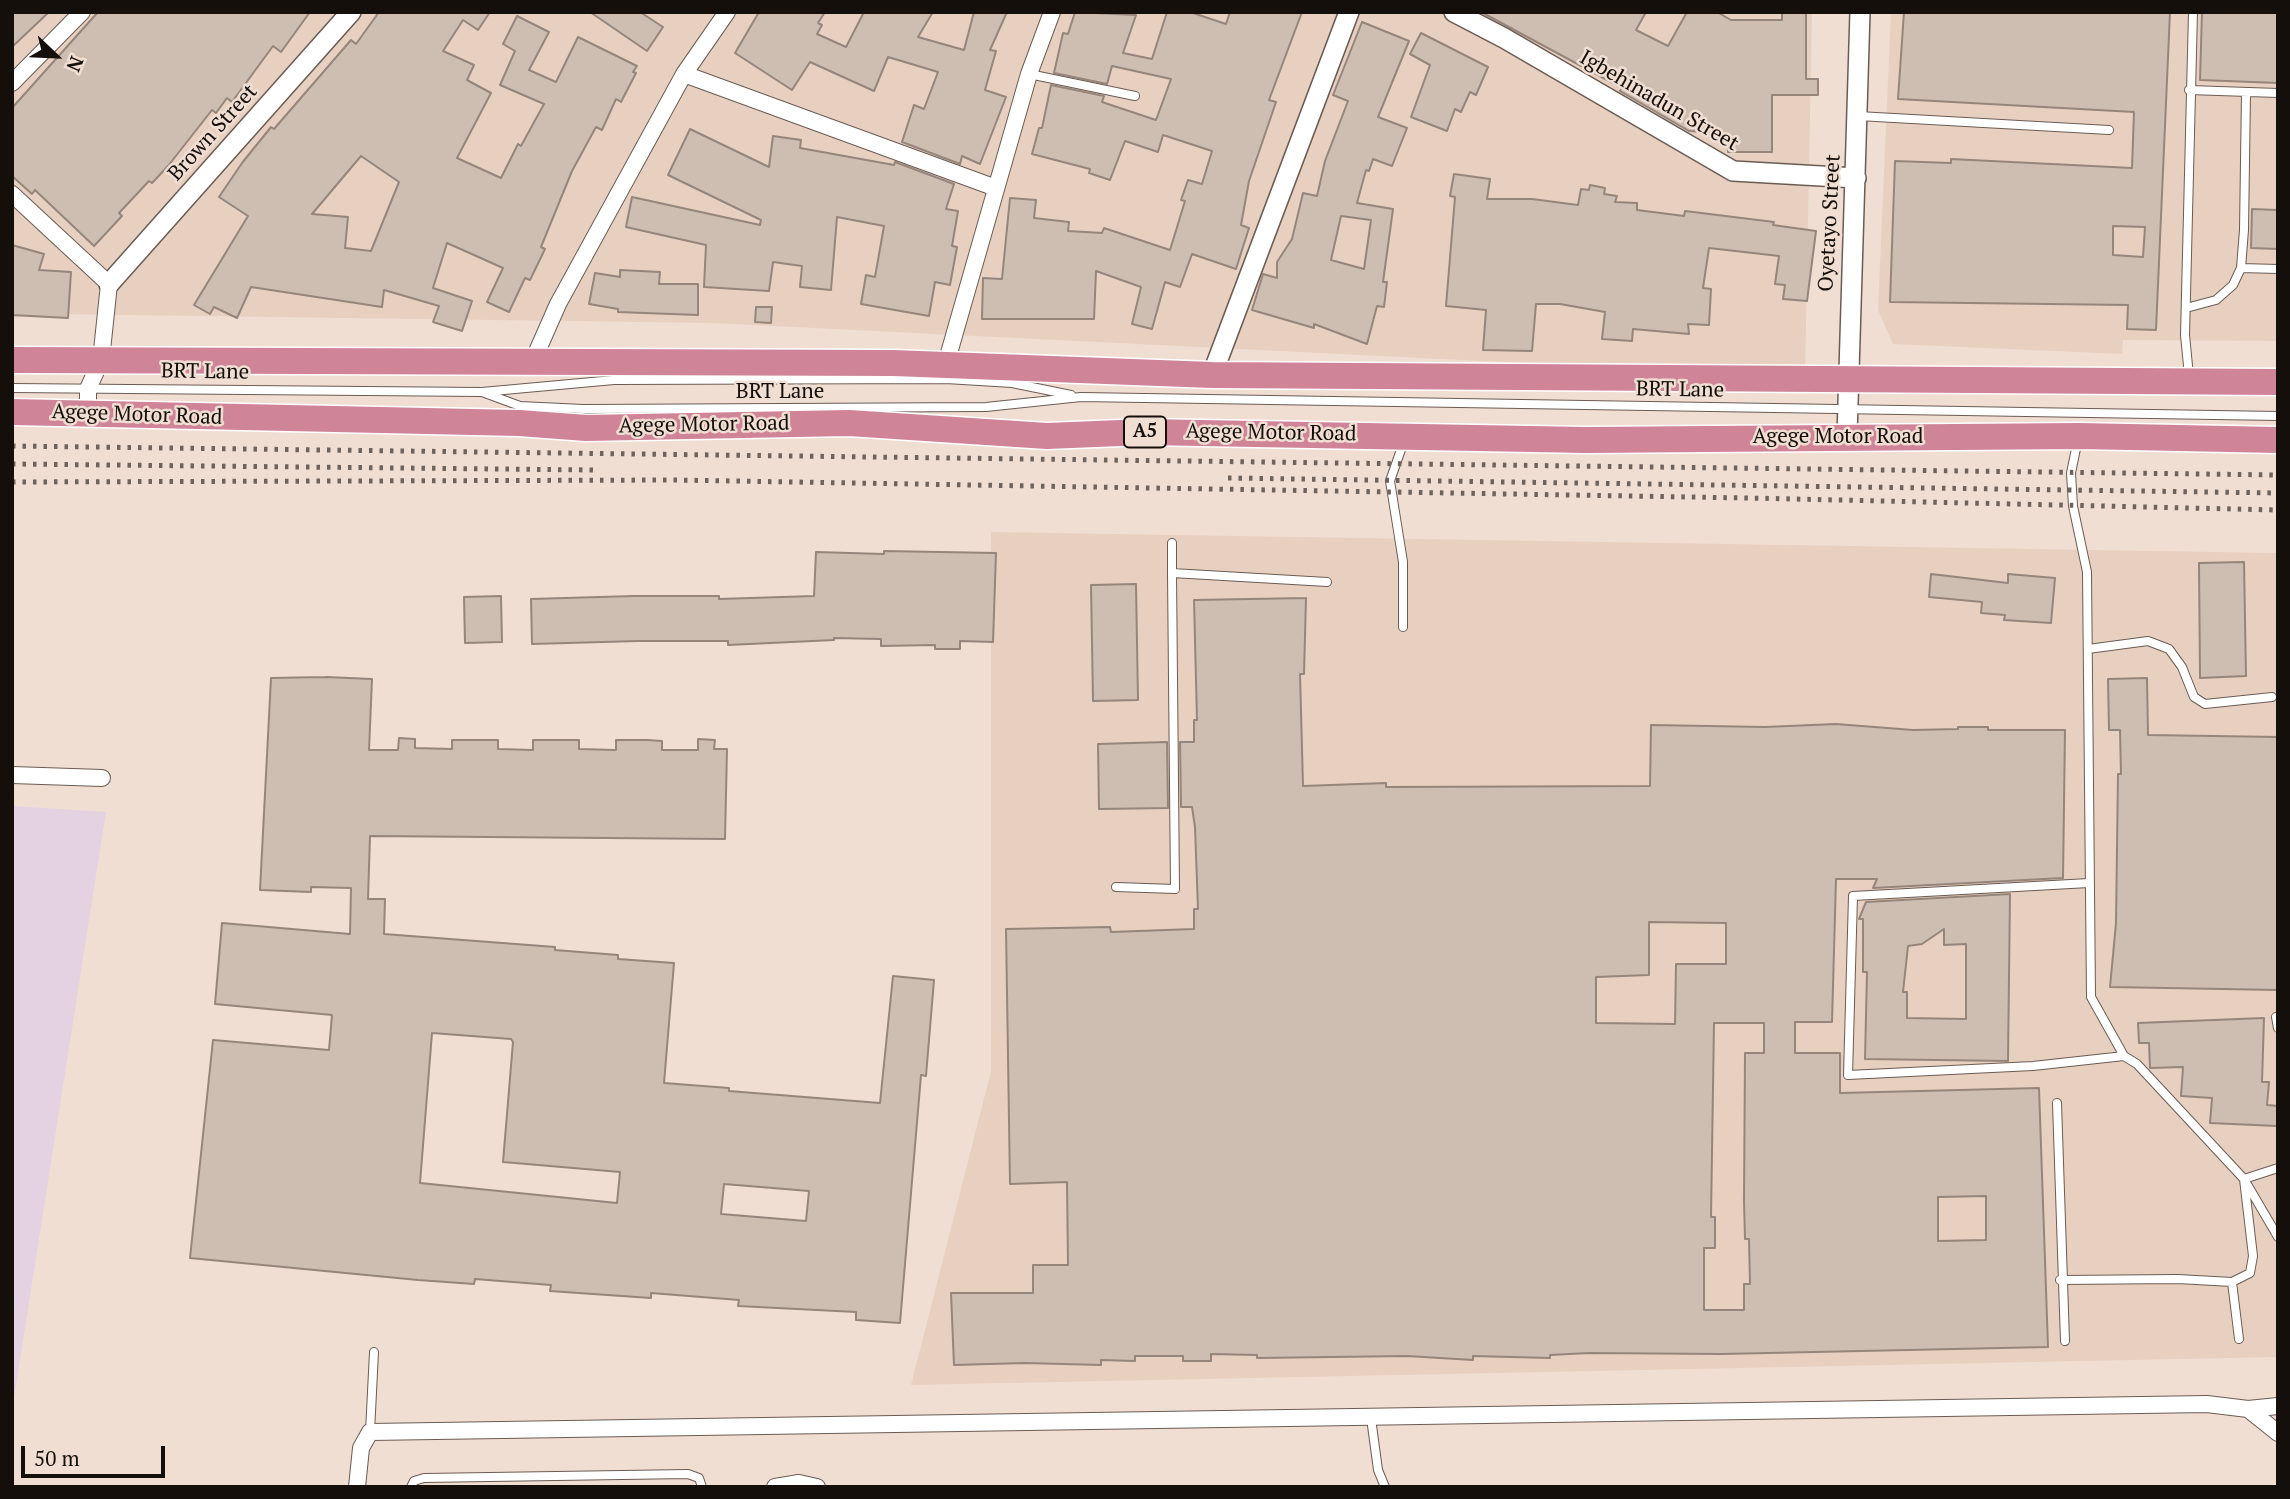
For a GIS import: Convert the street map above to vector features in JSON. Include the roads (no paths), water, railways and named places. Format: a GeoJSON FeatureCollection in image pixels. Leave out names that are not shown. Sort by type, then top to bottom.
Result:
{"type":"FeatureCollection","features":[{"type":"Feature","properties":{"kind":"highway"},"geometry":{"type":"LineString","coordinates":[[12,360],[852,362],[1212,375],[2189,379],[2278,382]]}},
{"type":"Feature","properties":{"kind":"highway","name":"Agege Motor Road"},"geometry":{"type":"LineString","coordinates":[[12,412],[88,401],[586,428],[849,423],[1047,436],[1144,432],[1586,440],[1847,424],[2079,436],[2278,440]]}},
{"type":"Feature","properties":{"kind":"street"},"geometry":{"type":"LineString","coordinates":[[12,83],[82,12]]}},
{"type":"Feature","properties":{"kind":"street","name":"Brown Street"},"geometry":{"type":"LineString","coordinates":[[109,284],[352,12]]}},
{"type":"Feature","properties":{"kind":"street"},"geometry":{"type":"LineString","coordinates":[[532,363],[558,304],[684,74],[727,12]]}},
{"type":"Feature","properties":{"kind":"street"},"geometry":{"type":"LineString","coordinates":[[945,367],[1029,74],[1052,12]]}},
{"type":"Feature","properties":{"kind":"street"},"geometry":{"type":"LineString","coordinates":[[1212,375],[1349,12]]}},
{"type":"Feature","properties":{"kind":"street","name":"Igbehinadun Street"},"geometry":{"type":"LineString","coordinates":[[1454,12],[1504,38],[1733,171],[1856,178]]}},
{"type":"Feature","properties":{"kind":"street","name":"Oyetayo Street"},"geometry":{"type":"LineString","coordinates":[[1847,424],[1848,305],[1856,178],[1860,12]]}},
{"type":"Feature","properties":{"kind":"street"},"geometry":{"type":"LineString","coordinates":[[684,74],[996,188]]}},
{"type":"Feature","properties":{"kind":"street"},"geometry":{"type":"LineString","coordinates":[[12,194],[109,284],[101,360],[88,401]]}},
{"type":"Feature","properties":{"kind":"street"},"geometry":{"type":"LineString","coordinates":[[12,775],[102,778]]}},
{"type":"Feature","properties":{"kind":"street"},"geometry":{"type":"LineString","coordinates":[[357,1487],[361,1448],[370,1432],[2207,1404],[2248,1409],[2278,1406]]}},
{"type":"Feature","properties":{"kind":"street"},"geometry":{"type":"LineString","coordinates":[[2248,1409],[2278,1433]]}},
{"type":"Feature","properties":{"kind":"street"},"geometry":{"type":"LineString","coordinates":[[775,1487],[799,1483],[817,1487]]}},
{"type":"Feature","properties":{"kind":"lane"},"geometry":{"type":"LineString","coordinates":[[2189,379],[2186,308],[2189,90],[2193,12]]}},
{"type":"Feature","properties":{"kind":"lane"},"geometry":{"type":"LineString","coordinates":[[1029,74],[1135,96]]}},
{"type":"Feature","properties":{"kind":"lane"},"geometry":{"type":"LineString","coordinates":[[2189,90],[2278,93]]}},
{"type":"Feature","properties":{"kind":"lane"},"geometry":{"type":"LineString","coordinates":[[2186,308],[2216,300],[2233,285],[2241,268],[2246,93]]}},
{"type":"Feature","properties":{"kind":"lane"},"geometry":{"type":"LineString","coordinates":[[1858,116],[2109,130]]}},
{"type":"Feature","properties":{"kind":"lane"},"geometry":{"type":"LineString","coordinates":[[2241,268],[2278,269]]}},
{"type":"Feature","properties":{"kind":"lane","name":"BRT Lane"},"geometry":{"type":"LineString","coordinates":[[12,388],[88,401],[482,392],[614,380],[946,379],[1012,383],[1081,397]]}},
{"type":"Feature","properties":{"kind":"lane","name":"BRT Lane"},"geometry":{"type":"LineString","coordinates":[[482,392],[520,406],[596,410],[986,407],[1081,397],[1847,424],[2278,416]]}},
{"type":"Feature","properties":{"kind":"lane"},"geometry":{"type":"LineString","coordinates":[[1403,627],[1403,562],[1390,481],[1406,435]]}},
{"type":"Feature","properties":{"kind":"lane"},"geometry":{"type":"LineString","coordinates":[[2079,436],[2071,473],[2073,506],[2087,572],[2091,997],[2124,1056],[2137,1065],[2244,1179],[2278,1237]]}},
{"type":"Feature","properties":{"kind":"lane"},"geometry":{"type":"LineString","coordinates":[[1116,887],[1175,889],[1172,543]]}},
{"type":"Feature","properties":{"kind":"lane"},"geometry":{"type":"LineString","coordinates":[[1172,573],[1327,582]]}},
{"type":"Feature","properties":{"kind":"lane"},"geometry":{"type":"LineString","coordinates":[[2088,649],[2148,641],[2169,649],[2182,667],[2194,697],[2205,704],[2272,697]]}},
{"type":"Feature","properties":{"kind":"lane"},"geometry":{"type":"LineString","coordinates":[[2089,883],[1853,896],[1848,1074],[2033,1066],[2124,1056]]}},
{"type":"Feature","properties":{"kind":"lane"},"geometry":{"type":"LineString","coordinates":[[2276,1017],[2278,1028]]}},
{"type":"Feature","properties":{"kind":"lane"},"geometry":{"type":"LineString","coordinates":[[2057,1103],[2060,1280],[2064,1341]]}},
{"type":"Feature","properties":{"kind":"lane"},"geometry":{"type":"LineString","coordinates":[[2244,1179],[2278,1168]]}},
{"type":"Feature","properties":{"kind":"lane"},"geometry":{"type":"LineString","coordinates":[[2060,1280],[2178,1279],[2232,1282],[2250,1273],[2253,1256],[2244,1179]]}},
{"type":"Feature","properties":{"kind":"lane"},"geometry":{"type":"LineString","coordinates":[[2232,1282],[2239,1339]]}},
{"type":"Feature","properties":{"kind":"lane"},"geometry":{"type":"LineString","coordinates":[[370,1432],[374,1352]]}},
{"type":"Feature","properties":{"kind":"lane"},"geometry":{"type":"LineString","coordinates":[[1371,1418],[1378,1470],[1385,1487]]}},
{"type":"Feature","properties":{"kind":"lane"},"geometry":{"type":"LineString","coordinates":[[411,1487],[414,1481],[424,1478],[688,1474],[699,1478],[702,1487]]}},
{"type":"Feature","properties":{"kind":"railway"},"geometry":{"type":"LineString","coordinates":[[12,446],[2278,475]]}},
{"type":"Feature","properties":{"kind":"railway"},"geometry":{"type":"LineString","coordinates":[[12,464],[594,470]]}},
{"type":"Feature","properties":{"kind":"railway"},"geometry":{"type":"LineString","coordinates":[[1228,478],[2278,493]]}},
{"type":"Feature","properties":{"kind":"railway"},"geometry":{"type":"LineString","coordinates":[[12,482],[674,480],[1749,498],[2278,510]]}}]}
